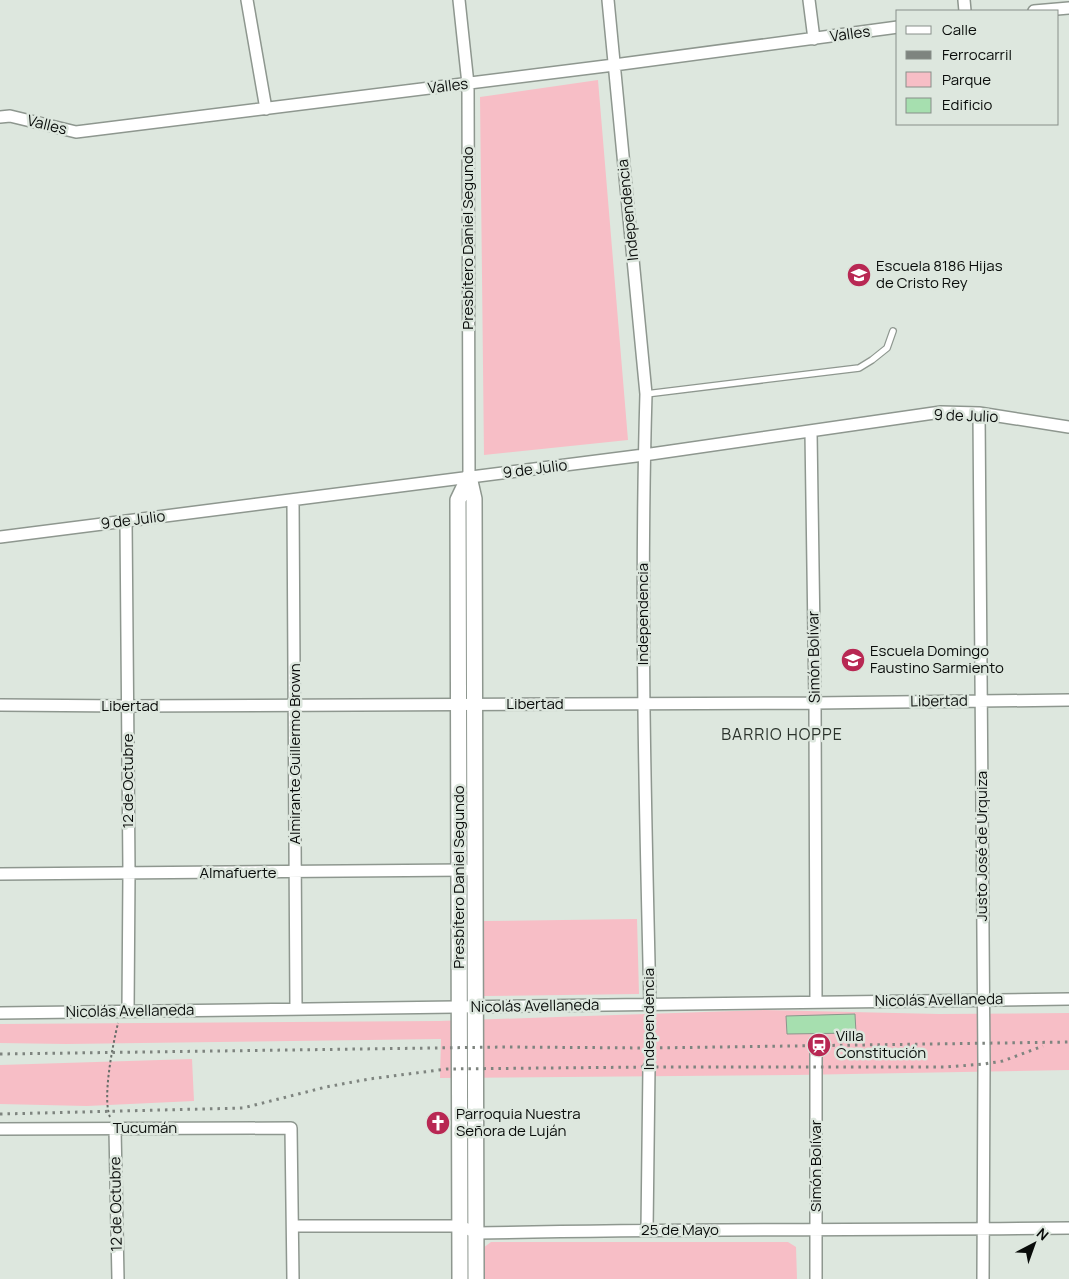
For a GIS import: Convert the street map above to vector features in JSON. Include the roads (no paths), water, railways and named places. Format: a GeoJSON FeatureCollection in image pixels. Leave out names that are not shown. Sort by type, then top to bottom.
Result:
{"type":"FeatureCollection","features":[{"type":"Feature","properties":{"kind":"main road","name":"Presbítero Daniel Segundo"},"geometry":{"type":"LineString","coordinates":[[460,1279],[458,500],[468,477]]}},
{"type":"Feature","properties":{"kind":"main road","name":"Presbítero Daniel Segundo"},"geometry":{"type":"LineString","coordinates":[[468,477],[474,499],[476,1279]]}},
{"type":"Feature","properties":{"kind":"street"},"geometry":{"type":"LineString","coordinates":[[247,0],[266,109]]}},
{"type":"Feature","properties":{"kind":"street","name":"Presbítero Daniel Segundo"},"geometry":{"type":"LineString","coordinates":[[459,0],[468,84],[468,477]]}},
{"type":"Feature","properties":{"kind":"street","name":"Independencia"},"geometry":{"type":"LineString","coordinates":[[608,0],[646,394],[643,703],[650,1004]]}},
{"type":"Feature","properties":{"kind":"street"},"geometry":{"type":"LineString","coordinates":[[809,0],[814,38]]}},
{"type":"Feature","properties":{"kind":"street"},"geometry":{"type":"LineString","coordinates":[[1046,10],[1069,8]]}},
{"type":"Feature","properties":{"kind":"street","name":"Valles"},"geometry":{"type":"LineString","coordinates":[[0,117],[10,116],[76,132],[468,84],[896,27]]}},
{"type":"Feature","properties":{"kind":"street","name":"9 de Julio"},"geometry":{"type":"LineString","coordinates":[[0,536],[644,455],[941,412],[979,413],[1069,427]]}},
{"type":"Feature","properties":{"kind":"street","name":"Justo José de Urquiza"},"geometry":{"type":"LineString","coordinates":[[979,413],[983,1279]]}},
{"type":"Feature","properties":{"kind":"street","name":"Simón Bolívar"},"geometry":{"type":"LineString","coordinates":[[811,432],[815,703],[816,1002]]}},
{"type":"Feature","properties":{"kind":"street","name":"Almirante Guillermo Brown"},"geometry":{"type":"LineString","coordinates":[[293,500],[296,1009]]}},
{"type":"Feature","properties":{"kind":"street","name":"12 de Octubre"},"geometry":{"type":"LineString","coordinates":[[124,1011],[129,872],[126,521]]}},
{"type":"Feature","properties":{"kind":"street","name":"Libertad"},"geometry":{"type":"LineString","coordinates":[[0,705],[815,703],[1069,700]]}},
{"type":"Feature","properties":{"kind":"street","name":"Almafuerte"},"geometry":{"type":"LineString","coordinates":[[0,874],[475,870]]}},
{"type":"Feature","properties":{"kind":"street","name":"Nicolás Avellaneda"},"geometry":{"type":"LineString","coordinates":[[0,1013],[1069,999]]}},
{"type":"Feature","properties":{"kind":"street","name":"Simón Bolívar"},"geometry":{"type":"LineString","coordinates":[[816,1053],[816,1279]]}},
{"type":"Feature","properties":{"kind":"street","name":"Independencia"},"geometry":{"type":"LineString","coordinates":[[647,1230],[649,1067]]}},
{"type":"Feature","properties":{"kind":"street","name":"12 de Octubre"},"geometry":{"type":"LineString","coordinates":[[115,1128],[118,1279]]}},
{"type":"Feature","properties":{"kind":"street","name":"Tucumán"},"geometry":{"type":"LineString","coordinates":[[0,1129],[291,1128],[293,1226]]}},
{"type":"Feature","properties":{"kind":"street"},"geometry":{"type":"LineString","coordinates":[[293,1226],[293,1279]]}},
{"type":"Feature","properties":{"kind":"street","name":"25 de Mayo"},"geometry":{"type":"LineString","coordinates":[[293,1226],[460,1226],[477,1233],[647,1230],[816,1231],[1069,1228]]}},
{"type":"Feature","properties":{"kind":"lane"},"geometry":{"type":"LineString","coordinates":[[646,394],[859,368],[887,348],[893,331]]}},
{"type":"Feature","properties":{"kind":"railway"},"geometry":{"type":"LineString","coordinates":[[0,1054],[1069,1042]]}},
{"type":"Feature","properties":{"kind":"railway"},"geometry":{"type":"LineString","coordinates":[[0,1114],[243,1108],[326,1087],[369,1079],[447,1069],[946,1067],[1003,1061],[1043,1046]]}},
{"type":"Feature","properties":{"kind":"place","name":"Escuela 8186 Hijas de Cristo Rey"},"geometry":{"type":"Point","coordinates":[859,275]}},
{"type":"Feature","properties":{"kind":"place","name":"Escuela Domingo Faustino Sarmiento"},"geometry":{"type":"Point","coordinates":[853,660]}},
{"type":"Feature","properties":{"kind":"place","name":"Villa Constitución"},"geometry":{"type":"Point","coordinates":[819,1045]}},
{"type":"Feature","properties":{"kind":"place","name":"Parroquia Nuestra Señora de Luján"},"geometry":{"type":"Point","coordinates":[438,1123]}},
{"type":"Feature","properties":{"kind":"district","name":"BARRIO HOPPE"},"geometry":{"type":"Point","coordinates":[782,734]}}]}
